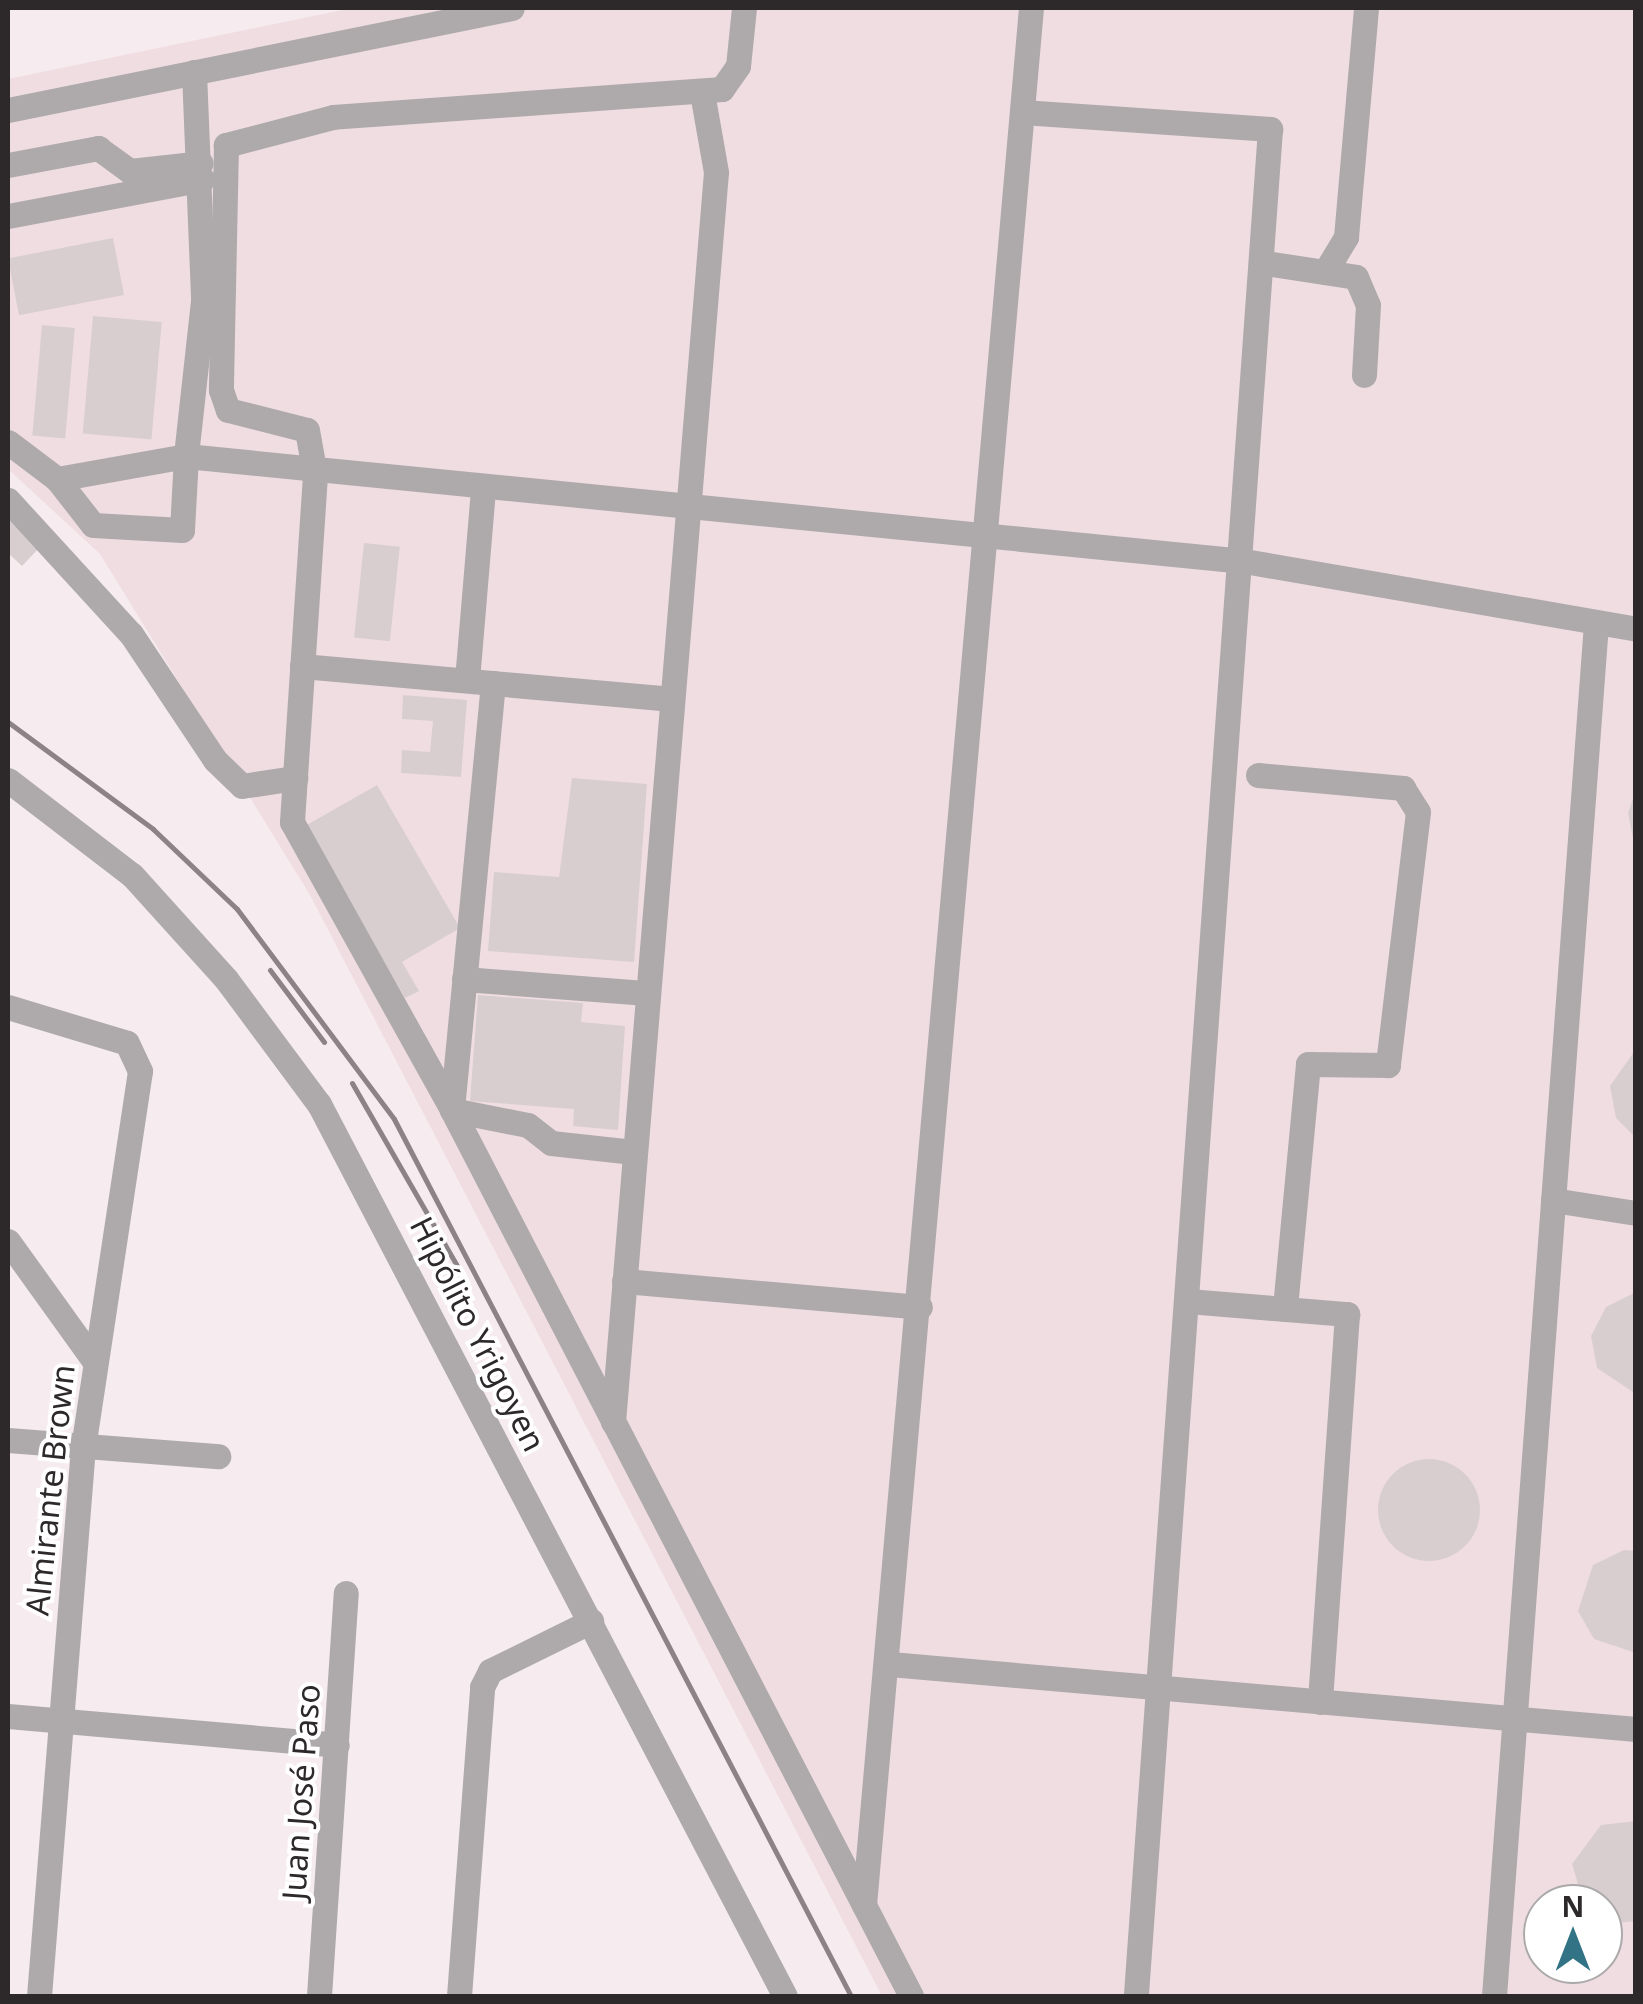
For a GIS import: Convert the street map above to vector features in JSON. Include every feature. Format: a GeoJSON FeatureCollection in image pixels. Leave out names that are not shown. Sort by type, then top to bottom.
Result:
{"type":"FeatureCollection","features":[{"type":"Feature","properties":{"kind":"street"},"geometry":{"type":"LineString","coordinates":[[8,110],[512,8]]}},
{"type":"Feature","properties":{"kind":"street"},"geometry":{"type":"LineString","coordinates":[[744,8],[738,66],[722,89],[332,116],[226,145],[221,390],[228,410],[307,430],[316,475],[292,822],[452,1110],[910,1996]]}},
{"type":"Feature","properties":{"kind":"street"},"geometry":{"type":"LineString","coordinates":[[864,1905],[890,1664],[1030,8]]}},
{"type":"Feature","properties":{"kind":"street"},"geometry":{"type":"LineString","coordinates":[[1326,272],[1346,236],[1366,8]]}},
{"type":"Feature","properties":{"kind":"street"},"geometry":{"type":"LineString","coordinates":[[8,442],[57,479],[92,526],[182,530],[203,301],[202,171],[194,72]]}},
{"type":"Feature","properties":{"kind":"street"},"geometry":{"type":"LineString","coordinates":[[612,1424],[716,172],[702,93]]}},
{"type":"Feature","properties":{"kind":"street"},"geometry":{"type":"LineString","coordinates":[[1022,112],[1270,128],[1266,264],[1136,1996]]}},
{"type":"Feature","properties":{"kind":"street"},"geometry":{"type":"LineString","coordinates":[[8,166],[98,148],[130,171],[202,171]]}},
{"type":"Feature","properties":{"kind":"street"},"geometry":{"type":"LineString","coordinates":[[8,216],[202,171]]}},
{"type":"Feature","properties":{"kind":"street"},"geometry":{"type":"LineString","coordinates":[[1266,264],[1356,277],[1368,305],[1364,375]]}},
{"type":"Feature","properties":{"kind":"street"},"geometry":{"type":"LineString","coordinates":[[57,479],[186,456],[316,475],[1244,561],[1636,629]]}},
{"type":"Feature","properties":{"kind":"street"},"geometry":{"type":"LineString","coordinates":[[466,680],[483,490]]}},
{"type":"Feature","properties":{"kind":"street"},"geometry":{"type":"LineString","coordinates":[[8,500],[131,634],[216,760],[242,786],[295,778]]}},
{"type":"Feature","properties":{"kind":"street"},"geometry":{"type":"LineString","coordinates":[[1494,1996],[1596,623]]}},
{"type":"Feature","properties":{"kind":"street"},"geometry":{"type":"LineString","coordinates":[[302,666],[670,699]]}},
{"type":"Feature","properties":{"kind":"street"},"geometry":{"type":"LineString","coordinates":[[452,1110],[493,683]]}},
{"type":"Feature","properties":{"kind":"street"},"geometry":{"type":"LineString","coordinates":[[1258,775],[1403,788],[1418,812],[1388,1065],[1308,1064],[1285,1309]]}},
{"type":"Feature","properties":{"kind":"street","name":"Hipólito Yrigoyen"},"geometry":{"type":"LineString","coordinates":[[8,780],[132,876],[291,1063],[343,1144],[785,1996]]}},
{"type":"Feature","properties":{"kind":"street"},"geometry":{"type":"LineString","coordinates":[[464,979],[647,993]]}},
{"type":"Feature","properties":{"kind":"street","name":"Almirante Brown"},"geometry":{"type":"LineString","coordinates":[[8,1006],[137,1054],[83,1447],[39,1996]]}},
{"type":"Feature","properties":{"kind":"street"},"geometry":{"type":"LineString","coordinates":[[452,1110],[528,1125],[550,1144],[634,1152]]}},
{"type":"Feature","properties":{"kind":"street"},"geometry":{"type":"LineString","coordinates":[[1553,1200],[1636,1213]]}},
{"type":"Feature","properties":{"kind":"street"},"geometry":{"type":"LineString","coordinates":[[8,1241],[95,1362]]}},
{"type":"Feature","properties":{"kind":"street"},"geometry":{"type":"LineString","coordinates":[[624,1281],[920,1308]]}},
{"type":"Feature","properties":{"kind":"street"},"geometry":{"type":"LineString","coordinates":[[1188,1300],[1347,1314],[1320,1702]]}},
{"type":"Feature","properties":{"kind":"street"},"geometry":{"type":"LineString","coordinates":[[8,1440],[218,1456]]}},
{"type":"Feature","properties":{"kind":"street","name":"Juan José Paso"},"geometry":{"type":"LineString","coordinates":[[319,1996],[346,1593]]}},
{"type":"Feature","properties":{"kind":"street"},"geometry":{"type":"LineString","coordinates":[[459,1996],[482,1687],[490,1672],[591,1621]]}},
{"type":"Feature","properties":{"kind":"street"},"geometry":{"type":"LineString","coordinates":[[890,1664],[1636,1729]]}},
{"type":"Feature","properties":{"kind":"street"},"geometry":{"type":"LineString","coordinates":[[8,1716],[337,1745]]}},
{"type":"Feature","properties":{"kind":"shaded area"},"geometry":{"type":"Polygon","coordinates":[[[352,8],[1635,8],[1635,1996],[882,1996],[310,895],[100,554],[8,469],[8,79],[352,8]]]}},
{"type":"Feature","properties":{"kind":"building"},"geometry":{"type":"Polygon","coordinates":[[[113,238],[124,295],[19,315],[8,258],[113,238]]]}},
{"type":"Feature","properties":{"kind":"building"},"geometry":{"type":"Polygon","coordinates":[[[93,316],[162,322],[151,440],[83,434],[93,316]]]}},
{"type":"Feature","properties":{"kind":"building"},"geometry":{"type":"Polygon","coordinates":[[[42,325],[75,328],[65,438],[32,436],[42,325]]]}},
{"type":"Feature","properties":{"kind":"building"},"geometry":{"type":"Polygon","coordinates":[[[8,515],[41,546],[22,566],[8,553],[8,515]]]}},
{"type":"Feature","properties":{"kind":"building"},"geometry":{"type":"Polygon","coordinates":[[[364,543],[400,547],[390,641],[354,637],[364,543]]]}},
{"type":"Feature","properties":{"kind":"building"},"geometry":{"type":"Polygon","coordinates":[[[403,695],[467,700],[461,777],[401,773],[402,750],[430,752],[433,721],[402,719],[403,695]]]}},
{"type":"Feature","properties":{"kind":"building"},"geometry":{"type":"Polygon","coordinates":[[[572,778],[647,784],[634,962],[488,951],[494,872],[559,877],[572,778]]]}},
{"type":"Feature","properties":{"kind":"building"},"geometry":{"type":"Polygon","coordinates":[[[377,785],[460,928],[402,962],[419,991],[405,998],[305,826],[377,785]]]}},
{"type":"Feature","properties":{"kind":"building"},"geometry":{"type":"Polygon","coordinates":[[[1636,793],[1635,848],[1628,813],[1636,793]]]}},
{"type":"Feature","properties":{"kind":"building"},"geometry":{"type":"Polygon","coordinates":[[[478,995],[583,1003],[581,1022],[625,1026],[618,1130],[573,1126],[574,1109],[470,1101],[478,995]]]}},
{"type":"Feature","properties":{"kind":"building"},"geometry":{"type":"Polygon","coordinates":[[[1636,1049],[1636,1138],[1616,1118],[1610,1086],[1636,1049]]]}},
{"type":"Feature","properties":{"kind":"building"},"geometry":{"type":"Polygon","coordinates":[[[1636,1292],[1636,1394],[1597,1368],[1591,1336],[1606,1307],[1636,1292]]]}},
{"type":"Feature","properties":{"kind":"building"},"geometry":{"type":"Polygon","coordinates":[[[1429,1459],[1449,1463],[1465,1474],[1476,1490],[1480,1510],[1476,1530],[1465,1546],[1449,1557],[1429,1561],[1409,1557],[1393,1546],[1382,1530],[1378,1510],[1382,1490],[1393,1474],[1409,1463],[1429,1459]]]}},
{"type":"Feature","properties":{"kind":"building"},"geometry":{"type":"Polygon","coordinates":[[[1624,1550],[1636,1551],[1636,1653],[1594,1639],[1578,1611],[1593,1565],[1624,1550]]]}},
{"type":"Feature","properties":{"kind":"building"},"geometry":{"type":"Polygon","coordinates":[[[1636,1821],[1636,1921],[1623,1922],[1623,1884],[1578,1884],[1572,1864],[1601,1825],[1636,1821]]]}},
{"type":"Feature","properties":{"kind":"railway"},"geometry":{"type":"LineString","coordinates":[[8,722],[153,829],[237,909],[394,1119],[851,1996]]}},
{"type":"Feature","properties":{"kind":"railway"},"geometry":{"type":"LineString","coordinates":[[270,970],[324,1042]]}},
{"type":"Feature","properties":{"kind":"railway"},"geometry":{"type":"LineString","coordinates":[[352,1083],[459,1269]]}}]}
